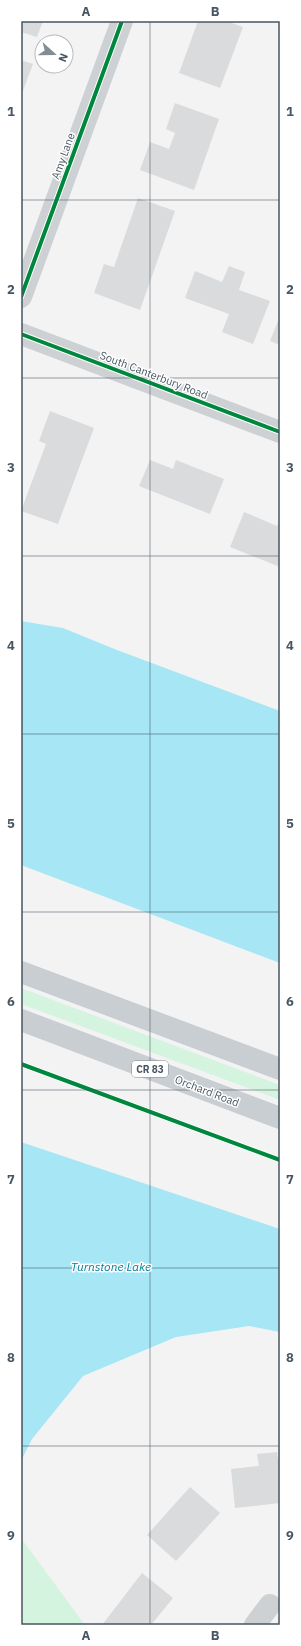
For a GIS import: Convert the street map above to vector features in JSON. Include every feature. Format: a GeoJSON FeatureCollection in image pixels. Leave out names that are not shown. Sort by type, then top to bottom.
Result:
{"type":"FeatureCollection","features":[{"type":"Feature","properties":{"kind":"main road"},"geometry":{"type":"LineString","coordinates":[[21,972],[280,1069]]}},
{"type":"Feature","properties":{"kind":"main road","name":"Orchard Road"},"geometry":{"type":"LineString","coordinates":[[21,1020],[280,1118]]}},
{"type":"Feature","properties":{"kind":"street","name":"Amy Lane"},"geometry":{"type":"LineString","coordinates":[[21,297],[122,21]]}},
{"type":"Feature","properties":{"kind":"street","name":"South Canterbury Road"},"geometry":{"type":"LineString","coordinates":[[21,334],[280,432]]}},
{"type":"Feature","properties":{"kind":"street"},"geometry":{"type":"LineString","coordinates":[[255,1625],[270,1605]]}},
{"type":"Feature","properties":{"kind":"green space"},"geometry":{"type":"Polygon","coordinates":[[[21,988],[280,1085],[280,1100],[21,1004],[21,988]]]}},
{"type":"Feature","properties":{"kind":"green space"},"geometry":{"type":"Polygon","coordinates":[[[21,1538],[85,1625],[21,1625],[21,1538]]]}},
{"type":"Feature","properties":{"kind":"water"},"geometry":{"type":"Polygon","coordinates":[[[21,621],[63,628],[117,650],[280,711],[280,963],[21,865],[21,621]]]}},
{"type":"Feature","properties":{"kind":"water","name":"Turnstone Lake"},"geometry":{"type":"Polygon","coordinates":[[[21,1142],[280,1229],[280,1332],[249,1326],[176,1337],[83,1376],[32,1439],[21,1461],[21,1142]]]}},
{"type":"Feature","properties":{"kind":"building"},"geometry":{"type":"Polygon","coordinates":[[[21,21],[43,21],[38,34],[34,34],[34,36],[21,32],[21,21]]]}},
{"type":"Feature","properties":{"kind":"building"},"geometry":{"type":"Polygon","coordinates":[[[198,21],[226,21],[243,27],[220,88],[179,73],[198,21]]]}},
{"type":"Feature","properties":{"kind":"building"},"geometry":{"type":"Polygon","coordinates":[[[21,60],[33,64],[21,96],[21,60]]]}},
{"type":"Feature","properties":{"kind":"building"},"geometry":{"type":"Polygon","coordinates":[[[175,103],[219,119],[194,190],[140,170],[150,142],[169,149],[175,133],[166,129],[175,103]]]}},
{"type":"Feature","properties":{"kind":"building"},"geometry":{"type":"Polygon","coordinates":[[[138,198],[175,211],[140,310],[94,293],[104,264],[114,267],[138,198]]]}},
{"type":"Feature","properties":{"kind":"building"},"geometry":{"type":"Polygon","coordinates":[[[229,266],[245,272],[239,290],[270,301],[253,344],[222,332],[229,314],[185,298],[195,271],[222,282],[229,266]]]}},
{"type":"Feature","properties":{"kind":"building"},"geometry":{"type":"Polygon","coordinates":[[[280,316],[280,345],[270,341],[280,316]]]}},
{"type":"Feature","properties":{"kind":"building"},"geometry":{"type":"Polygon","coordinates":[[[50,411],[94,428],[58,524],[21,511],[46,444],[39,441],[50,411]]]}},
{"type":"Feature","properties":{"kind":"building"},"geometry":{"type":"Polygon","coordinates":[[[150,460],[173,469],[176,460],[224,479],[210,514],[139,486],[150,460]]]}},
{"type":"Feature","properties":{"kind":"building"},"geometry":{"type":"Polygon","coordinates":[[[244,512],[277,526],[280,518],[280,567],[230,547],[244,512]]]}},
{"type":"Feature","properties":{"kind":"building"},"geometry":{"type":"Polygon","coordinates":[[[277,1452],[278,1459],[280,1459],[280,1503],[235,1508],[231,1469],[259,1466],[257,1454],[277,1452]]]}},
{"type":"Feature","properties":{"kind":"building"},"geometry":{"type":"Polygon","coordinates":[[[190,1487],[220,1513],[176,1561],[147,1535],[190,1487]]]}},
{"type":"Feature","properties":{"kind":"building"},"geometry":{"type":"Polygon","coordinates":[[[142,1573],[173,1598],[151,1625],[102,1625],[142,1573]]]}},
{"type":"Feature","properties":{"kind":"cycle path"},"geometry":{"type":"LineString","coordinates":[[21,297],[122,21]]}},
{"type":"Feature","properties":{"kind":"cycle path"},"geometry":{"type":"LineString","coordinates":[[21,334],[280,432]]}},
{"type":"Feature","properties":{"kind":"cycle path"},"geometry":{"type":"LineString","coordinates":[[21,1064],[280,1160]]}}]}
